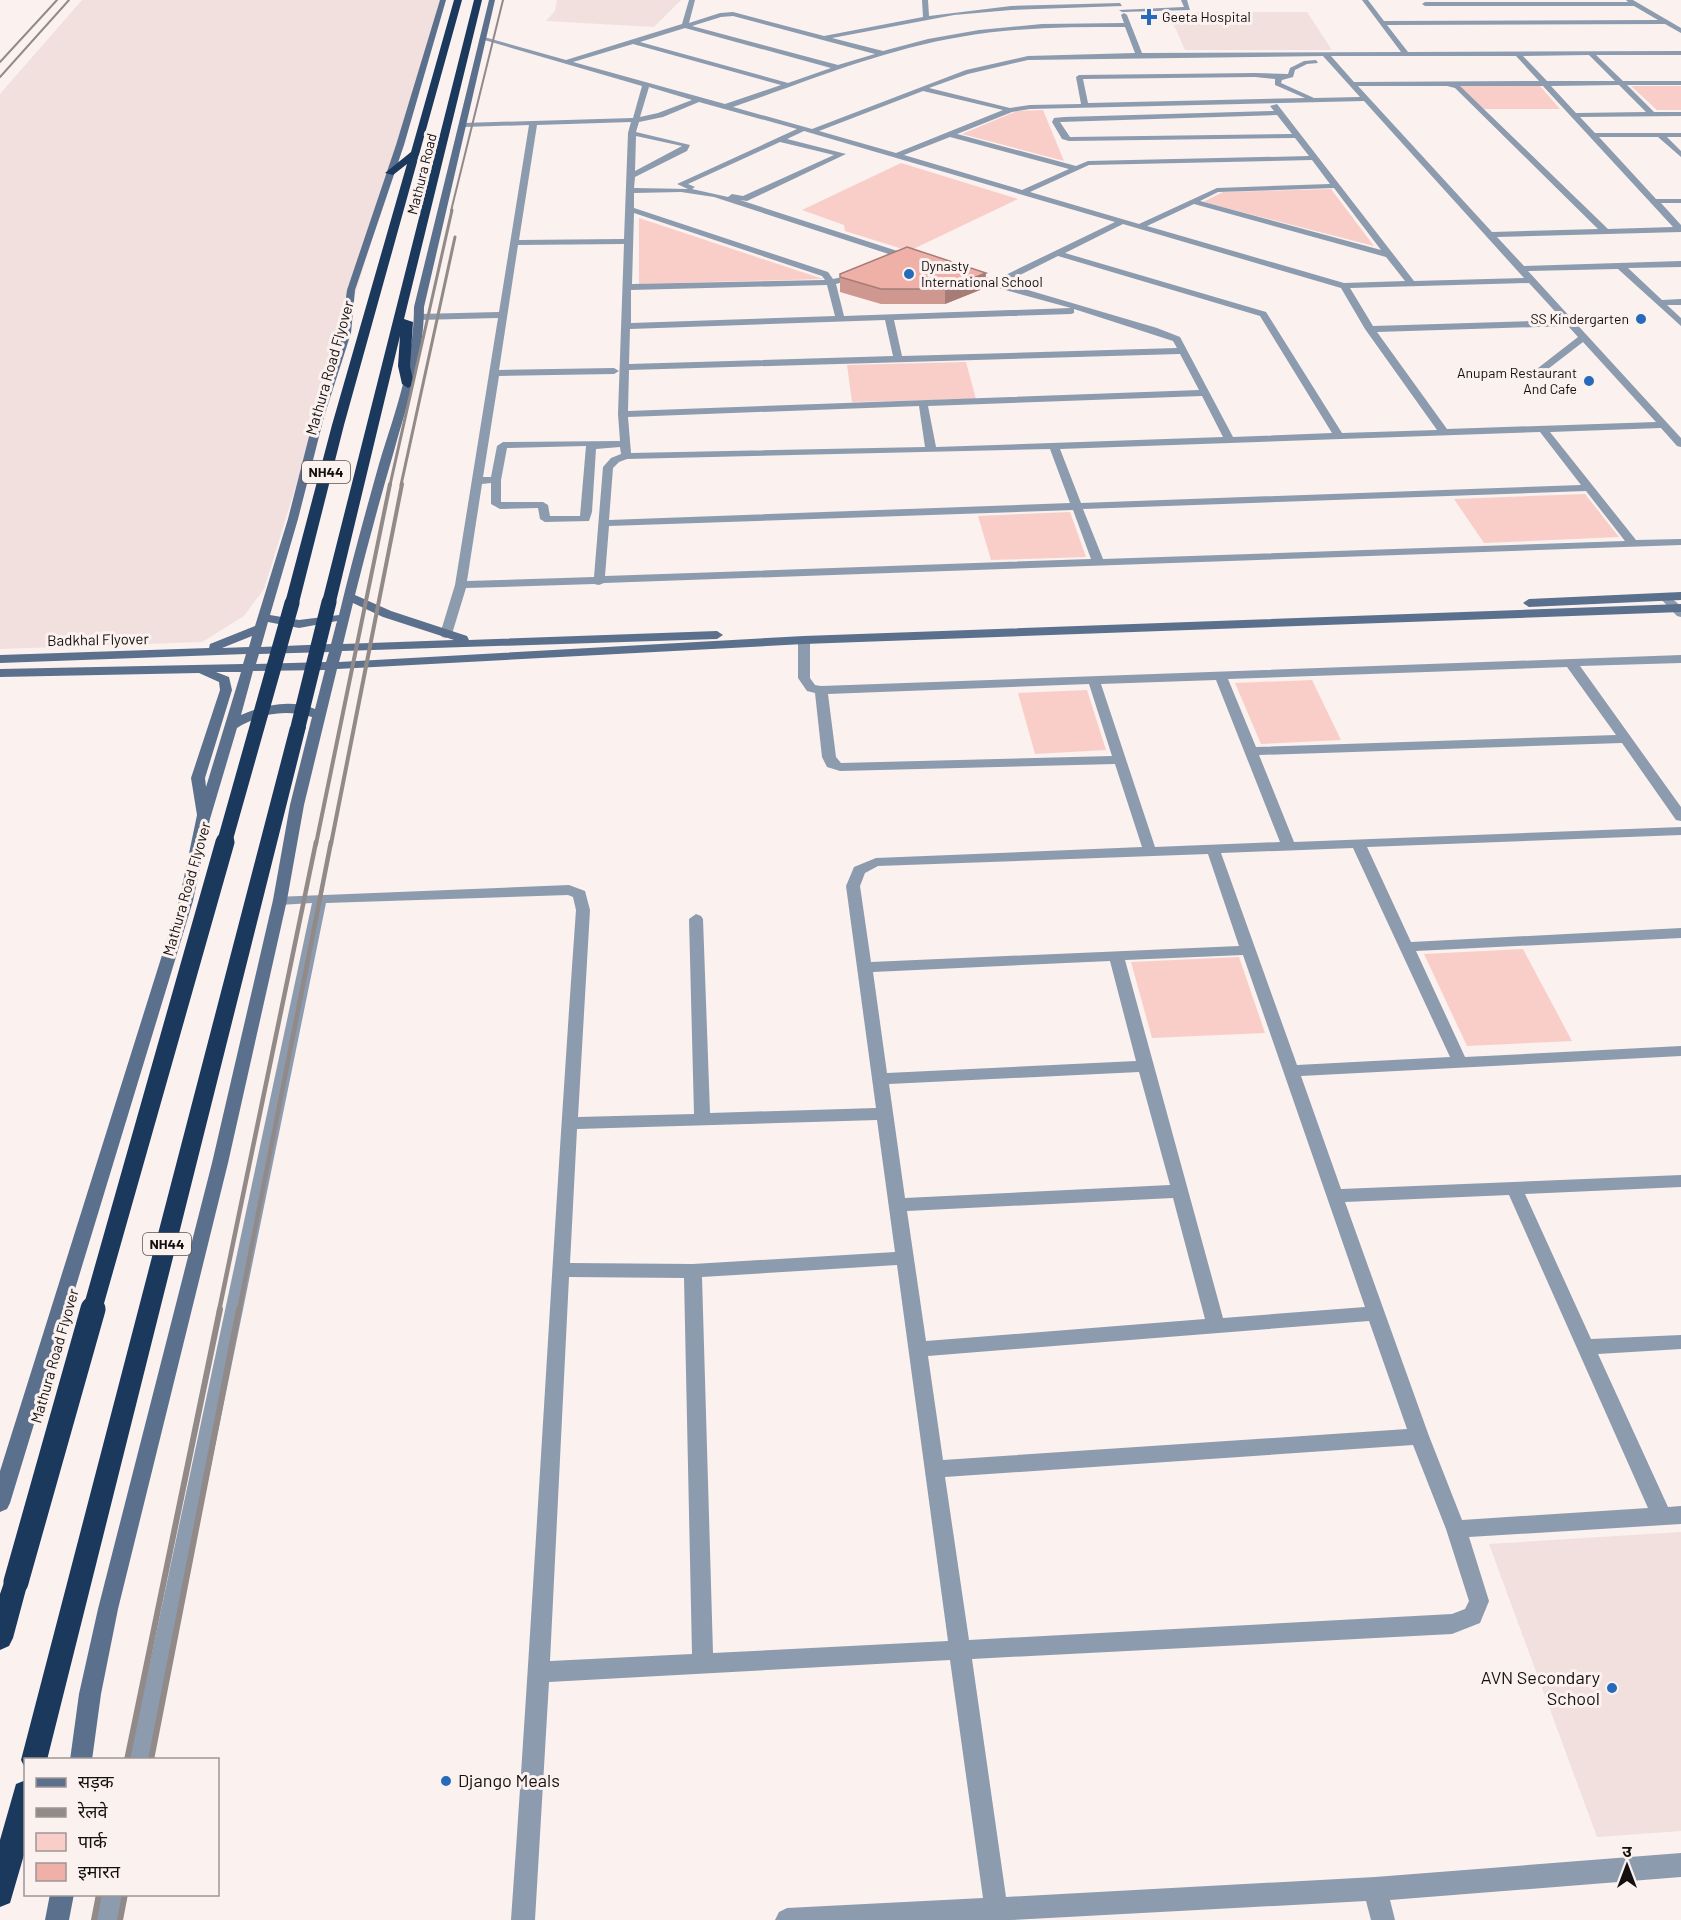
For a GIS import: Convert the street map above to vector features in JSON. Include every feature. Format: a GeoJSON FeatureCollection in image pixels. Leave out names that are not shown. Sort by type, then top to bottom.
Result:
{"type":"FeatureCollection","features":[{"type":"Feature","properties":{"kind":"highway","name":"Mathura Road"},"geometry":{"type":"LineString","coordinates":[[417,151],[458,0]]}},
{"type":"Feature","properties":{"kind":"highway","name":"NH44"},"geometry":{"type":"LineString","coordinates":[[465,52],[478,0]]}},
{"type":"Feature","properties":{"kind":"highway"},"geometry":{"type":"LineString","coordinates":[[465,52],[487,23]]}},
{"type":"Feature","properties":{"kind":"highway","name":"Mathura Road"},"geometry":{"type":"LineString","coordinates":[[404,302],[465,52]]}},
{"type":"Feature","properties":{"kind":"highway"},"geometry":{"type":"LineString","coordinates":[[390,173],[417,151]]}},
{"type":"Feature","properties":{"kind":"highway","name":"Mathura Road Flyover"},"geometry":{"type":"LineString","coordinates":[[0,1638],[293,600],[338,425],[417,151]]}},
{"type":"Feature","properties":{"kind":"highway"},"geometry":{"type":"LineString","coordinates":[[404,302],[408,326],[404,366],[408,384]]}},
{"type":"Feature","properties":{"kind":"highway","name":"NH44"},"geometry":{"type":"LineString","coordinates":[[35,1758],[255,901],[404,302]]}},
{"type":"Feature","properties":{"kind":"highway"},"geometry":{"type":"LineString","coordinates":[[0,1893],[24,1801]]}},
{"type":"Feature","properties":{"kind":"main road"},"geometry":{"type":"LineString","coordinates":[[0,1503],[186,901],[204,819],[254,651],[319,417],[346,333],[354,280],[390,173],[443,0]]}},
{"type":"Feature","properties":{"kind":"main road"},"geometry":{"type":"LineString","coordinates":[[81,1758],[90,1694],[108,1609],[220,1163],[280,900],[297,805],[368,521],[408,384],[419,336],[421,298],[492,0]]}},
{"type":"Feature","properties":{"kind":"main road"},"geometry":{"type":"LineString","coordinates":[[349,596],[387,614],[474,643]]}},
{"type":"Feature","properties":{"kind":"main road"},"geometry":{"type":"LineString","coordinates":[[197,653],[942,628],[1665,597],[1680,606]]}},
{"type":"Feature","properties":{"kind":"main road","name":"Badkhal Flyover"},"geometry":{"type":"LineString","coordinates":[[0,674],[332,666],[804,640],[1680,606]]}},
{"type":"Feature","properties":{"kind":"main road"},"geometry":{"type":"LineString","coordinates":[[197,653],[227,644],[262,623],[299,624],[345,615]]}},
{"type":"Feature","properties":{"kind":"main road","name":"Badkhal Flyover"},"geometry":{"type":"LineString","coordinates":[[0,658],[197,653]]}},
{"type":"Feature","properties":{"kind":"main road"},"geometry":{"type":"LineString","coordinates":[[195,670],[214,674],[225,680],[226,690],[198,778],[204,819]]}},
{"type":"Feature","properties":{"kind":"main road"},"geometry":{"type":"LineString","coordinates":[[232,725],[249,714],[278,709],[309,711],[319,717]]}},
{"type":"Feature","properties":{"kind":"main road"},"geometry":{"type":"LineString","coordinates":[[57,1920],[62,1896]]}},
{"type":"Feature","properties":{"kind":"street"},"geometry":{"type":"LineString","coordinates":[[686,26],[685,21],[692,0]]}},
{"type":"Feature","properties":{"kind":"street"},"geometry":{"type":"LineString","coordinates":[[925,0],[926,17]]}},
{"type":"Feature","properties":{"kind":"street"},"geometry":{"type":"LineString","coordinates":[[983,0],[985,10]]}},
{"type":"Feature","properties":{"kind":"street"},"geometry":{"type":"LineString","coordinates":[[824,38],[926,17],[985,10],[1056,3],[1188,9],[1184,0]]}},
{"type":"Feature","properties":{"kind":"street"},"geometry":{"type":"LineString","coordinates":[[1365,0],[1406,54]]}},
{"type":"Feature","properties":{"kind":"street"},"geometry":{"type":"LineString","coordinates":[[1571,0],[1578,4]]}},
{"type":"Feature","properties":{"kind":"street"},"geometry":{"type":"LineString","coordinates":[[1629,0],[1681,31]]}},
{"type":"Feature","properties":{"kind":"street"},"geometry":{"type":"LineString","coordinates":[[1426,5],[1636,4]]}},
{"type":"Feature","properties":{"kind":"street"},"geometry":{"type":"LineString","coordinates":[[1120,5],[1139,54]]}},
{"type":"Feature","properties":{"kind":"street"},"geometry":{"type":"LineString","coordinates":[[565,63],[720,15],[733,14],[881,53]]}},
{"type":"Feature","properties":{"kind":"street"},"geometry":{"type":"LineString","coordinates":[[1436,16],[1441,23]]}},
{"type":"Feature","properties":{"kind":"street"},"geometry":{"type":"LineString","coordinates":[[1382,23],[1666,22]]}},
{"type":"Feature","properties":{"kind":"street"},"geometry":{"type":"LineString","coordinates":[[725,107],[881,53],[984,31],[1058,25],[1128,25]]}},
{"type":"Feature","properties":{"kind":"street"},"geometry":{"type":"LineString","coordinates":[[686,26],[841,68]]}},
{"type":"Feature","properties":{"kind":"street"},"geometry":{"type":"LineString","coordinates":[[484,39],[808,130],[1344,286],[1532,280]]}},
{"type":"Feature","properties":{"kind":"street"},"geometry":{"type":"LineString","coordinates":[[634,42],[788,85]]}},
{"type":"Feature","properties":{"kind":"street"},"geometry":{"type":"LineString","coordinates":[[1517,53],[1680,229]]}},
{"type":"Feature","properties":{"kind":"street"},"geometry":{"type":"LineString","coordinates":[[1590,53],[1652,114]]}},
{"type":"Feature","properties":{"kind":"street"},"geometry":{"type":"LineString","coordinates":[[1085,105],[1079,77],[1218,65],[1406,54],[1681,53]]}},
{"type":"Feature","properties":{"kind":"street"},"geometry":{"type":"LineString","coordinates":[[781,140],[842,154],[744,199],[681,184],[781,140],[808,130],[977,69],[1028,58],[1139,54],[1218,65],[1283,78]]}},
{"type":"Feature","properties":{"kind":"street"},"geometry":{"type":"LineString","coordinates":[[1316,100],[1277,84],[1279,78],[1292,76],[1292,69],[1298,65],[1328,58]]}},
{"type":"Feature","properties":{"kind":"street"},"geometry":{"type":"LineString","coordinates":[[1328,58],[1681,444]]}},
{"type":"Feature","properties":{"kind":"street"},"geometry":{"type":"LineString","coordinates":[[1446,83],[1458,87],[1605,231]]}},
{"type":"Feature","properties":{"kind":"street"},"geometry":{"type":"LineString","coordinates":[[1352,84],[1681,83]]}},
{"type":"Feature","properties":{"kind":"street"},"geometry":{"type":"LineString","coordinates":[[599,582],[608,467],[625,450],[623,414],[629,287],[629,191],[632,175],[633,133],[646,85]]}},
{"type":"Feature","properties":{"kind":"street"},"geometry":{"type":"LineString","coordinates":[[922,89],[1010,110]]}},
{"type":"Feature","properties":{"kind":"street"},"geometry":{"type":"LineString","coordinates":[[895,156],[1010,110],[1030,106],[1366,99]]}},
{"type":"Feature","properties":{"kind":"street"},"geometry":{"type":"LineString","coordinates":[[463,125],[638,120],[660,115],[697,100]]}},
{"type":"Feature","properties":{"kind":"street"},"geometry":{"type":"LineString","coordinates":[[1270,101],[1411,284]]}},
{"type":"Feature","properties":{"kind":"street"},"geometry":{"type":"LineString","coordinates":[[1280,113],[1064,118],[1056,122],[1069,140],[1297,136]]}},
{"type":"Feature","properties":{"kind":"street"},"geometry":{"type":"LineString","coordinates":[[1574,115],[1681,114]]}},
{"type":"Feature","properties":{"kind":"street"},"geometry":{"type":"LineString","coordinates":[[446,634],[460,585],[533,124]]}},
{"type":"Feature","properties":{"kind":"street"},"geometry":{"type":"LineString","coordinates":[[632,175],[684,149],[686,145],[633,133]]}},
{"type":"Feature","properties":{"kind":"street"},"geometry":{"type":"LineString","coordinates":[[948,134],[1075,168]]}},
{"type":"Feature","properties":{"kind":"street"},"geometry":{"type":"LineString","coordinates":[[1593,135],[1681,135]]}},
{"type":"Feature","properties":{"kind":"street"},"geometry":{"type":"LineString","coordinates":[[1660,135],[1681,155]]}},
{"type":"Feature","properties":{"kind":"street"},"geometry":{"type":"LineString","coordinates":[[1022,193],[1088,163],[1314,158]]}},
{"type":"Feature","properties":{"kind":"street"},"geometry":{"type":"LineString","coordinates":[[1137,227],[1217,190],[1336,186]]}},
{"type":"Feature","properties":{"kind":"street"},"geometry":{"type":"LineString","coordinates":[[629,191],[681,190],[716,195],[918,260]]}},
{"type":"Feature","properties":{"kind":"street"},"geometry":{"type":"LineString","coordinates":[[1191,201],[1389,255]]}},
{"type":"Feature","properties":{"kind":"street"},"geometry":{"type":"LineString","coordinates":[[1653,201],[1681,201]]}},
{"type":"Feature","properties":{"kind":"street"},"geometry":{"type":"LineString","coordinates":[[629,209],[816,269],[825,274],[831,282],[840,318]]}},
{"type":"Feature","properties":{"kind":"street"},"geometry":{"type":"LineString","coordinates":[[994,284],[1121,222]]}},
{"type":"Feature","properties":{"kind":"street"},"geometry":{"type":"LineString","coordinates":[[1490,235],[1680,229]]}},
{"type":"Feature","properties":{"kind":"street"},"geometry":{"type":"LineString","coordinates":[[514,243],[629,241]]}},
{"type":"Feature","properties":{"kind":"street"},"geometry":{"type":"LineString","coordinates":[[1057,254],[1263,314],[1339,437]]}},
{"type":"Feature","properties":{"kind":"street"},"geometry":{"type":"LineString","coordinates":[[888,264],[908,257]]}},
{"type":"Feature","properties":{"kind":"street"},"geometry":{"type":"LineString","coordinates":[[1521,269],[1681,264]]}},
{"type":"Feature","properties":{"kind":"street"},"geometry":{"type":"LineString","coordinates":[[1620,266],[1681,323]]}},
{"type":"Feature","properties":{"kind":"street"},"geometry":{"type":"LineString","coordinates":[[629,287],[831,282],[865,272]]}},
{"type":"Feature","properties":{"kind":"street"},"geometry":{"type":"LineString","coordinates":[[962,274],[1154,330],[1177,339],[1230,440]]}},
{"type":"Feature","properties":{"kind":"street"},"geometry":{"type":"LineString","coordinates":[[1344,286],[1370,330],[1444,433]]}},
{"type":"Feature","properties":{"kind":"street"},"geometry":{"type":"LineString","coordinates":[[1659,303],[1681,302]]}},
{"type":"Feature","properties":{"kind":"street"},"geometry":{"type":"LineString","coordinates":[[627,326],[1083,310]]}},
{"type":"Feature","properties":{"kind":"street"},"geometry":{"type":"LineString","coordinates":[[419,317],[502,315]]}},
{"type":"Feature","properties":{"kind":"street"},"geometry":{"type":"LineString","coordinates":[[889,317],[898,360]]}},
{"type":"Feature","properties":{"kind":"street"},"geometry":{"type":"LineString","coordinates":[[1370,330],[1570,323]]}},
{"type":"Feature","properties":{"kind":"street"},"geometry":{"type":"LineString","coordinates":[[1532,377],[1583,337]]}},
{"type":"Feature","properties":{"kind":"street"},"geometry":{"type":"LineString","coordinates":[[626,367],[1183,351]]}},
{"type":"Feature","properties":{"kind":"street"},"geometry":{"type":"LineString","coordinates":[[495,373],[614,371]]}},
{"type":"Feature","properties":{"kind":"street"},"geometry":{"type":"LineString","coordinates":[[623,414],[1205,393]]}},
{"type":"Feature","properties":{"kind":"street"},"geometry":{"type":"LineString","coordinates":[[923,403],[931,450]]}},
{"type":"Feature","properties":{"kind":"street"},"geometry":{"type":"LineString","coordinates":[[592,446],[585,519],[545,519],[543,505],[500,506],[496,504],[496,480],[502,446],[507,444],[579,441],[591,443],[592,446],[625,450],[931,450],[1664,425]]}},
{"type":"Feature","properties":{"kind":"street"},"geometry":{"type":"LineString","coordinates":[[1543,430],[1633,544]]}},
{"type":"Feature","properties":{"kind":"street"},"geometry":{"type":"LineString","coordinates":[[1054,446],[1098,562]]}},
{"type":"Feature","properties":{"kind":"street"},"geometry":{"type":"LineString","coordinates":[[477,481],[496,480]]}},
{"type":"Feature","properties":{"kind":"street"},"geometry":{"type":"LineString","coordinates":[[604,523],[1589,488]]}},
{"type":"Feature","properties":{"kind":"street"},"geometry":{"type":"LineString","coordinates":[[460,585],[599,582],[1681,542]]}},
{"type":"Feature","properties":{"kind":"street"},"geometry":{"type":"LineString","coordinates":[[804,640],[804,678],[811,688],[821,690],[1681,658]]}},
{"type":"Feature","properties":{"kind":"street"},"geometry":{"type":"LineString","coordinates":[[1571,663],[1681,817]]}},
{"type":"Feature","properties":{"kind":"street"},"geometry":{"type":"LineString","coordinates":[[1220,675],[1289,846]]}},
{"type":"Feature","properties":{"kind":"street"},"geometry":{"type":"LineString","coordinates":[[1094,680],[1150,852]]}},
{"type":"Feature","properties":{"kind":"street"},"geometry":{"type":"LineString","coordinates":[[821,690],[829,757],[832,764],[840,766],[1120,760]]}},
{"type":"Feature","properties":{"kind":"street"},"geometry":{"type":"LineString","coordinates":[[1250,751],[1626,739]]}},
{"type":"Feature","properties":{"kind":"street"},"geometry":{"type":"LineString","coordinates":[[996,1910],[853,886],[859,870],[876,862],[1681,831]]}},
{"type":"Feature","properties":{"kind":"street"},"geometry":{"type":"LineString","coordinates":[[1358,844],[1460,1062]]}},
{"type":"Feature","properties":{"kind":"street"},"geometry":{"type":"LineString","coordinates":[[541,1672],[1452,1624],[1473,1616],[1479,1601],[1456,1529],[1419,1436],[1213,849]]}},
{"type":"Feature","properties":{"kind":"street"},"geometry":{"type":"LineString","coordinates":[[280,900],[569,890],[580,894],[583,910],[568,1123],[541,1672],[523,1920]]}},
{"type":"Feature","properties":{"kind":"street"},"geometry":{"type":"LineString","coordinates":[[140,1758],[320,899]]}},
{"type":"Feature","properties":{"kind":"street"},"geometry":{"type":"LineString","coordinates":[[696,919],[702,1120]]}},
{"type":"Feature","properties":{"kind":"street"},"geometry":{"type":"LineString","coordinates":[[1406,947],[1681,933]]}},
{"type":"Feature","properties":{"kind":"street"},"geometry":{"type":"LineString","coordinates":[[864,967],[1248,950]]}},
{"type":"Feature","properties":{"kind":"street"},"geometry":{"type":"LineString","coordinates":[[1116,956],[1216,1325]]}},
{"type":"Feature","properties":{"kind":"street"},"geometry":{"type":"LineString","coordinates":[[1291,1071],[1681,1051]]}},
{"type":"Feature","properties":{"kind":"street"},"geometry":{"type":"LineString","coordinates":[[879,1079],[1146,1066]]}},
{"type":"Feature","properties":{"kind":"street"},"geometry":{"type":"LineString","coordinates":[[568,1123],[885,1114]]}},
{"type":"Feature","properties":{"kind":"street"},"geometry":{"type":"LineString","coordinates":[[1335,1196],[1681,1181]]}},
{"type":"Feature","properties":{"kind":"street"},"geometry":{"type":"LineString","coordinates":[[1456,1529],[1672,1516],[1586,1347],[1515,1188]]}},
{"type":"Feature","properties":{"kind":"street"},"geometry":{"type":"LineString","coordinates":[[897,1205],[1180,1191]]}},
{"type":"Feature","properties":{"kind":"street"},"geometry":{"type":"LineString","coordinates":[[561,1270],[693,1271],[905,1258]]}},
{"type":"Feature","properties":{"kind":"street"},"geometry":{"type":"LineString","coordinates":[[693,1271],[703,1664]]}},
{"type":"Feature","properties":{"kind":"street"},"geometry":{"type":"LineString","coordinates":[[917,1348],[1376,1313]]}},
{"type":"Feature","properties":{"kind":"street"},"geometry":{"type":"LineString","coordinates":[[1586,1347],[1681,1342]]}},
{"type":"Feature","properties":{"kind":"street"},"geometry":{"type":"LineString","coordinates":[[934,1469],[1419,1436]]}},
{"type":"Feature","properties":{"kind":"street"},"geometry":{"type":"LineString","coordinates":[[787,1920],[1375,1889],[1681,1865]]}},
{"type":"Feature","properties":{"kind":"street"},"geometry":{"type":"LineString","coordinates":[[1375,1889],[1383,1920]]}},
{"type":"Feature","properties":{"kind":"street"},"geometry":{"type":"LineString","coordinates":[[106,1920],[112,1896]]}},
{"type":"Feature","properties":{"kind":"shaded area"},"geometry":{"type":"Polygon","coordinates":[[[82,0],[446,0],[264,589],[244,616],[202,642],[0,649],[0,94],[82,0]]]}},
{"type":"Feature","properties":{"kind":"shaded area"},"geometry":{"type":"Polygon","coordinates":[[[557,0],[681,0],[654,27],[546,21],[555,11],[557,0]]]}},
{"type":"Feature","properties":{"kind":"shaded area"},"geometry":{"type":"Polygon","coordinates":[[[1168,12],[1307,12],[1332,50],[1185,50],[1168,12]]]}},
{"type":"Feature","properties":{"kind":"shaded area","name":"AVN Secondary School"},"geometry":{"type":"Polygon","coordinates":[[[1681,1532],[1681,1831],[1597,1837],[1489,1544],[1681,1532]]]}},
{"type":"Feature","properties":{"kind":"green space"},"geometry":{"type":"Polygon","coordinates":[[[1456,86],[1540,86],[1560,109],[1482,109],[1456,86]]]}},
{"type":"Feature","properties":{"kind":"green space"},"geometry":{"type":"Polygon","coordinates":[[[1631,86],[1681,86],[1681,110],[1657,110],[1631,86]]]}},
{"type":"Feature","properties":{"kind":"green space"},"geometry":{"type":"Polygon","coordinates":[[[1043,110],[1064,161],[962,134],[1017,111],[1043,110]]]}},
{"type":"Feature","properties":{"kind":"green space"},"geometry":{"type":"Polygon","coordinates":[[[901,163],[1018,199],[909,251],[845,231],[844,225],[802,210],[901,163]]]}},
{"type":"Feature","properties":{"kind":"green space"},"geometry":{"type":"Polygon","coordinates":[[[1331,189],[1374,246],[1203,202],[1223,192],[1331,189]]]}},
{"type":"Feature","properties":{"kind":"green space"},"geometry":{"type":"Polygon","coordinates":[[[639,218],[823,279],[639,284],[639,218]]]}},
{"type":"Feature","properties":{"kind":"green space"},"geometry":{"type":"Polygon","coordinates":[[[966,362],[976,399],[852,402],[847,365],[966,362]]]}},
{"type":"Feature","properties":{"kind":"green space"},"geometry":{"type":"Polygon","coordinates":[[[1585,494],[1619,537],[1484,543],[1454,499],[1585,494]]]}},
{"type":"Feature","properties":{"kind":"green space"},"geometry":{"type":"Polygon","coordinates":[[[1070,512],[1086,557],[991,560],[978,516],[1070,512]]]}},
{"type":"Feature","properties":{"kind":"green space"},"geometry":{"type":"Polygon","coordinates":[[[1312,680],[1341,740],[1261,744],[1235,683],[1312,680]]]}},
{"type":"Feature","properties":{"kind":"green space"},"geometry":{"type":"Polygon","coordinates":[[[1087,690],[1106,750],[1035,754],[1018,693],[1087,690]]]}},
{"type":"Feature","properties":{"kind":"green space"},"geometry":{"type":"Polygon","coordinates":[[[1523,949],[1572,1041],[1467,1046],[1424,954],[1523,949]]]}},
{"type":"Feature","properties":{"kind":"green space"},"geometry":{"type":"Polygon","coordinates":[[[1239,957],[1265,1033],[1152,1038],[1131,962],[1239,957]]]}},
{"type":"Feature","properties":{"kind":"building"},"geometry":{"type":"Polygon","coordinates":[[[907,247],[986,273],[945,289],[881,289],[840,277],[840,274],[907,247]]]}},
{"type":"Feature","properties":{"kind":"railway"},"geometry":{"type":"LineString","coordinates":[[0,62],[57,0]]}},
{"type":"Feature","properties":{"kind":"railway"},"geometry":{"type":"LineString","coordinates":[[0,77],[69,0]]}},
{"type":"Feature","properties":{"kind":"railway"},"geometry":{"type":"LineString","coordinates":[[451,211],[503,0]]}},
{"type":"Feature","properties":{"kind":"railway"},"geometry":{"type":"LineString","coordinates":[[390,485],[452,210]]}},
{"type":"Feature","properties":{"kind":"railway"},"geometry":{"type":"LineString","coordinates":[[401,485],[455,237]]}},
{"type":"Feature","properties":{"kind":"railway"},"geometry":{"type":"LineString","coordinates":[[316,844],[390,484]]}},
{"type":"Feature","properties":{"kind":"railway"},"geometry":{"type":"LineString","coordinates":[[331,844],[402,484]]}},
{"type":"Feature","properties":{"kind":"railway"},"geometry":{"type":"LineString","coordinates":[[219,1311],[316,842]]}},
{"type":"Feature","properties":{"kind":"railway"},"geometry":{"type":"LineString","coordinates":[[239,1311],[331,842]]}},
{"type":"Feature","properties":{"kind":"railway"},"geometry":{"type":"LineString","coordinates":[[127,1758],[220,1309]]}},
{"type":"Feature","properties":{"kind":"railway"},"geometry":{"type":"LineString","coordinates":[[151,1758],[239,1309]]}},
{"type":"Feature","properties":{"kind":"railway"},"geometry":{"type":"LineString","coordinates":[[94,1920],[99,1896]]}},
{"type":"Feature","properties":{"kind":"railway"},"geometry":{"type":"LineString","coordinates":[[120,1920],[125,1896]]}},
{"type":"Feature","properties":{"kind":"place","name":"Geeta Hospital"},"geometry":{"type":"Point","coordinates":[1149,17]}},
{"type":"Feature","properties":{"kind":"place","name":"Dynasty International School"},"geometry":{"type":"Point","coordinates":[909,274]}},
{"type":"Feature","properties":{"kind":"place","name":"SS Kindergarten"},"geometry":{"type":"Point","coordinates":[1641,319]}},
{"type":"Feature","properties":{"kind":"place","name":"Anupam Restaurant And Cafe"},"geometry":{"type":"Point","coordinates":[1589,381]}},
{"type":"Feature","properties":{"kind":"place","name":"AVN Secondary School"},"geometry":{"type":"Point","coordinates":[1612,1688]}},
{"type":"Feature","properties":{"kind":"place","name":"Django Meals"},"geometry":{"type":"Point","coordinates":[446,1781]}}]}
